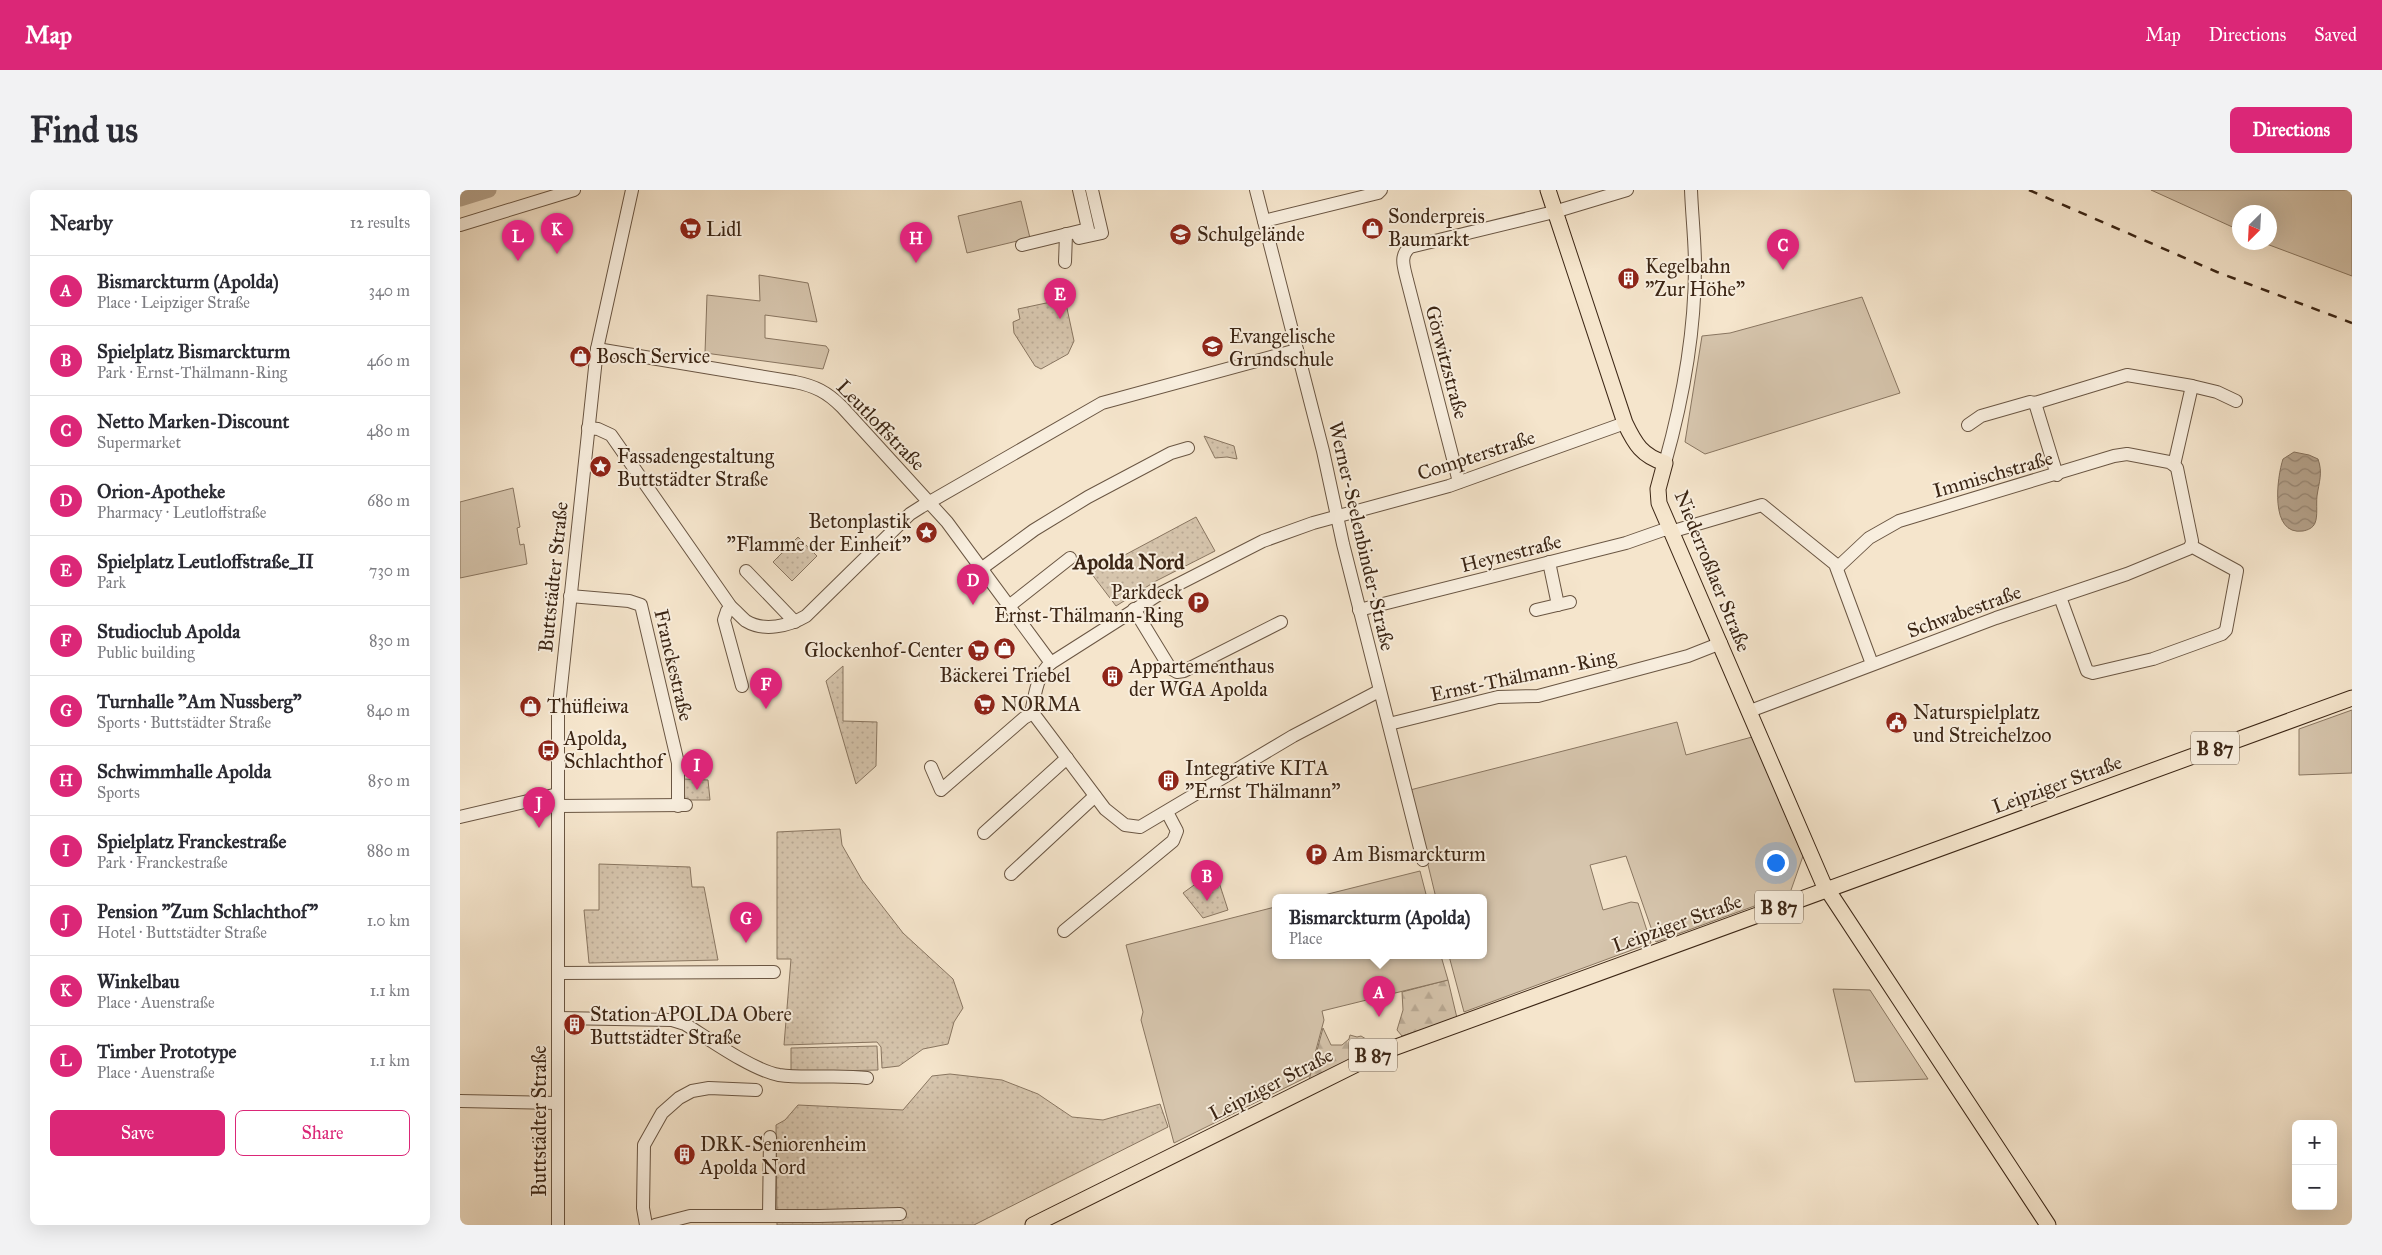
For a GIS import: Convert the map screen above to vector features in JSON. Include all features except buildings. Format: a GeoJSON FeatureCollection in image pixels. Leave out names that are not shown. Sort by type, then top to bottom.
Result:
{"type":"FeatureCollection","features":[{"type":"Feature","properties":{"kind":"main road"},"geometry":{"type":"LineString","coordinates":[[1548,190],[1625,423],[1639,449],[1650,458],[1665,463]]}},
{"type":"Feature","properties":{"kind":"main road","name":"Niederroßlaer Straße"},"geometry":{"type":"LineString","coordinates":[[1665,463],[1658,496],[1671,530],[1828,890],[2048,1225]]}},
{"type":"Feature","properties":{"kind":"main road","name":"Leipziger Straße"},"geometry":{"type":"LineString","coordinates":[[1033,1225],[1377,1054],[2352,698]]}},
{"type":"Feature","properties":{"kind":"street"},"geometry":{"type":"LineString","coordinates":[[460,225],[574,190]]}},
{"type":"Feature","properties":{"kind":"street","name":"Buttstädter Straße"},"geometry":{"type":"LineString","coordinates":[[558,1225],[558,715],[598,349],[632,190]]}},
{"type":"Feature","properties":{"kind":"street"},"geometry":{"type":"LineString","coordinates":[[1066,238],[1088,229],[1079,190]]}},
{"type":"Feature","properties":{"kind":"street"},"geometry":{"type":"LineString","coordinates":[[1022,245],[1102,233],[1092,190]]}},
{"type":"Feature","properties":{"kind":"street","name":"Werner-Seelenbinder-Straße"},"geometry":{"type":"LineString","coordinates":[[1256,190],[1323,451],[1359,610],[1423,860]]}},
{"type":"Feature","properties":{"kind":"street"},"geometry":{"type":"LineString","coordinates":[[1264,220],[1378,193],[1381,190]]}},
{"type":"Feature","properties":{"kind":"street"},"geometry":{"type":"LineString","coordinates":[[1554,212],[1627,190]]}},
{"type":"Feature","properties":{"kind":"street"},"geometry":{"type":"LineString","coordinates":[[1665,463],[1684,386],[1692,323],[1695,268],[1691,190]]}},
{"type":"Feature","properties":{"kind":"street","name":"Görwitzstraße"},"geometry":{"type":"LineString","coordinates":[[1460,482],[1407,280],[1402,258],[1404,252],[1410,248],[1554,212]]}},
{"type":"Feature","properties":{"kind":"street"},"geometry":{"type":"LineString","coordinates":[[1065,262],[1066,238]]}},
{"type":"Feature","properties":{"kind":"street","name":"Leutloffstraße"},"geometry":{"type":"LineString","coordinates":[[598,349],[810,385],[823,390],[946,522],[1051,663]]}},
{"type":"Feature","properties":{"kind":"street"},"geometry":{"type":"LineString","coordinates":[[588,428],[598,429],[611,435],[731,607],[746,621],[758,626],[780,626],[796,622],[806,616],[910,514],[1102,404],[1297,350]]}},
{"type":"Feature","properties":{"kind":"street"},"geometry":{"type":"LineString","coordinates":[[1968,425],[1981,416],[2030,402],[2035,403],[2126,375],[2192,386],[2217,392],[2236,401]]}},
{"type":"Feature","properties":{"kind":"street"},"geometry":{"type":"LineString","coordinates":[[2060,598],[2087,670],[2093,673],[2153,659],[2222,634],[2226,630],[2237,571],[2191,546],[2177,468],[2174,465],[2192,386]]}},
{"type":"Feature","properties":{"kind":"street"},"geometry":{"type":"LineString","coordinates":[[2035,403],[2057,475]]}},
{"type":"Feature","properties":{"kind":"street","name":"Compterstraße"},"geometry":{"type":"LineString","coordinates":[[1337,516],[1460,482],[1625,423]]}},
{"type":"Feature","properties":{"kind":"street"},"geometry":{"type":"LineString","coordinates":[[981,569],[1034,530],[1088,497],[1171,453],[1188,448]]}},
{"type":"Feature","properties":{"kind":"street","name":"Immischstraße"},"geometry":{"type":"LineString","coordinates":[[1837,568],[1869,538],[1899,521],[2057,475],[2114,456],[2127,454],[2174,465]]}},
{"type":"Feature","properties":{"kind":"street","name":"Heynestraße"},"geometry":{"type":"LineString","coordinates":[[1359,610],[1762,505],[1835,564],[1837,568]]}},
{"type":"Feature","properties":{"kind":"street"},"geometry":{"type":"LineString","coordinates":[[1337,516],[1289,530],[1194,575],[1134,610],[1051,663],[1044,669],[1039,678],[1033,713],[1095,796],[1116,819],[1125,825],[1140,827],[1293,736],[1379,691]]}},
{"type":"Feature","properties":{"kind":"street","name":"Schwabestraße"},"geometry":{"type":"LineString","coordinates":[[1750,711],[1996,618],[2127,574],[2188,549],[2191,546]]}},
{"type":"Feature","properties":{"kind":"street"},"geometry":{"type":"LineString","coordinates":[[1010,606],[1070,558]]}},
{"type":"Feature","properties":{"kind":"street"},"geometry":{"type":"LineString","coordinates":[[1536,610],[1564,604],[1549,562]]}},
{"type":"Feature","properties":{"kind":"street"},"geometry":{"type":"LineString","coordinates":[[1837,568],[1872,664]]}},
{"type":"Feature","properties":{"kind":"street"},"geometry":{"type":"LineString","coordinates":[[746,571],[796,622]]}},
{"type":"Feature","properties":{"kind":"street","name":"Franckestraße"},"geometry":{"type":"LineString","coordinates":[[460,817],[558,800],[682,806],[678,763],[641,605],[629,601],[570,596]]}},
{"type":"Feature","properties":{"kind":"street"},"geometry":{"type":"LineString","coordinates":[[731,607],[727,611],[724,620],[742,686]]}},
{"type":"Feature","properties":{"kind":"street"},"geometry":{"type":"LineString","coordinates":[[1134,610],[1170,668],[1177,672],[1184,671],[1281,622]]}},
{"type":"Feature","properties":{"kind":"street","name":"Ernst-Thälmann-Ring"},"geometry":{"type":"LineString","coordinates":[[1389,724],[1498,696],[1538,696],[1682,658],[1721,644]]}},
{"type":"Feature","properties":{"kind":"street"},"geometry":{"type":"LineString","coordinates":[[931,767],[941,790],[1024,718],[1033,713]]}},
{"type":"Feature","properties":{"kind":"street"},"geometry":{"type":"LineString","coordinates":[[984,833],[1067,758]]}},
{"type":"Feature","properties":{"kind":"street"},"geometry":{"type":"LineString","coordinates":[[1011,874],[1095,796]]}},
{"type":"Feature","properties":{"kind":"street"},"geometry":{"type":"LineString","coordinates":[[1064,931],[1173,841],[1177,831],[1167,812]]}},
{"type":"Feature","properties":{"kind":"street"},"geometry":{"type":"LineString","coordinates":[[558,973],[774,972]]}},
{"type":"Feature","properties":{"kind":"street","name":"Buttstädter Straße"},"geometry":{"type":"LineString","coordinates":[[558,1018],[672,1020],[684,1024],[770,1072],[792,1076],[841,1075],[867,1078]]}},
{"type":"Feature","properties":{"kind":"street"},"geometry":{"type":"LineString","coordinates":[[646,1225],[643,1208],[644,1145],[662,1113],[679,1098],[692,1092],[710,1088],[756,1090]]}},
{"type":"Feature","properties":{"kind":"street"},"geometry":{"type":"LineString","coordinates":[[460,1101],[558,1103]]}},
{"type":"Feature","properties":{"kind":"street"},"geometry":{"type":"LineString","coordinates":[[769,1216],[770,1137]]}},
{"type":"Feature","properties":{"kind":"street"},"geometry":{"type":"LineString","coordinates":[[654,1225],[690,1216],[769,1216],[819,1221],[900,1214]]}},
{"type":"Feature","properties":{"kind":"green space"},"geometry":{"type":"Polygon","coordinates":[[[2151,190],[2352,190],[2352,276],[2277,248],[2277,205],[2232,205],[2232,227],[2151,190]]]}},
{"type":"Feature","properties":{"kind":"green space"},"geometry":{"type":"Polygon","coordinates":[[[1021,201],[1030,238],[967,253],[958,216],[1021,201]]]}},
{"type":"Feature","properties":{"kind":"green space"},"geometry":{"type":"Polygon","coordinates":[[[759,275],[808,283],[817,322],[765,315],[765,338],[826,346],[829,350],[823,369],[705,353],[707,295],[760,301],[759,275]]]}},
{"type":"Feature","properties":{"kind":"green space"},"geometry":{"type":"Polygon","coordinates":[[[1862,297],[1900,393],[1705,454],[1685,442],[1702,336],[1730,333],[1862,297]]]}},
{"type":"Feature","properties":{"kind":"green space"},"geometry":{"type":"Polygon","coordinates":[[[1065,299],[1074,341],[1068,354],[1041,369],[1035,366],[1014,333],[1013,322],[1020,319],[1018,309],[1065,299]]]}},
{"type":"Feature","properties":{"kind":"green space"},"geometry":{"type":"Polygon","coordinates":[[[1204,436],[1234,446],[1237,459],[1227,457],[1215,458],[1204,436]]]}},
{"type":"Feature","properties":{"kind":"green space"},"geometry":{"type":"Polygon","coordinates":[[[513,488],[520,527],[517,528],[520,545],[524,544],[527,564],[460,578],[460,502],[513,488]]]}},
{"type":"Feature","properties":{"kind":"green space"},"geometry":{"type":"Polygon","coordinates":[[[1196,517],[1215,551],[1156,581],[1116,606],[1091,573],[1196,517]]]}},
{"type":"Feature","properties":{"kind":"green space"},"geometry":{"type":"Polygon","coordinates":[[[798,537],[817,556],[792,581],[773,562],[798,537]]]}},
{"type":"Feature","properties":{"kind":"green space"},"geometry":{"type":"Polygon","coordinates":[[[843,666],[843,721],[877,722],[876,766],[856,784],[826,681],[843,666]]]}},
{"type":"Feature","properties":{"kind":"green space"},"geometry":{"type":"Polygon","coordinates":[[[2352,710],[2352,773],[2299,775],[2299,729],[2352,710]]]}},
{"type":"Feature","properties":{"kind":"green space"},"geometry":{"type":"Polygon","coordinates":[[[1677,722],[1686,755],[1752,737],[1803,856],[1790,893],[1656,942],[1626,856],[1590,865],[1603,910],[1631,902],[1638,903],[1651,943],[1464,1012],[1450,959],[1487,959],[1487,894],[1435,894],[1410,790],[1677,722]]]}},
{"type":"Feature","properties":{"kind":"green space"},"geometry":{"type":"Polygon","coordinates":[[[683,779],[708,780],[710,800],[685,800],[683,779]]]}},
{"type":"Feature","properties":{"kind":"green space"},"geometry":{"type":"Polygon","coordinates":[[[840,829],[842,845],[862,880],[903,933],[953,979],[963,1008],[954,1022],[948,1044],[923,1049],[899,1066],[882,1068],[881,1047],[877,1042],[784,1045],[791,959],[777,959],[777,832],[840,829]]]}},
{"type":"Feature","properties":{"kind":"green space"},"geometry":{"type":"Polygon","coordinates":[[[599,864],[690,867],[692,887],[704,887],[718,960],[589,963],[584,910],[599,910],[599,864]]]}},
{"type":"Feature","properties":{"kind":"green space"},"geometry":{"type":"Polygon","coordinates":[[[1215,870],[1228,910],[1203,918],[1183,893],[1215,870]]]}},
{"type":"Feature","properties":{"kind":"green space"},"geometry":{"type":"Polygon","coordinates":[[[1420,871],[1426,894],[1328,894],[1420,871]]]}},
{"type":"Feature","properties":{"kind":"green space"},"geometry":{"type":"Polygon","coordinates":[[[1272,908],[1272,959],[1442,959],[1448,980],[1322,1011],[1324,1020],[1309,1076],[1174,1143],[1141,1020],[1143,1012],[1126,945],[1272,908]]]}},
{"type":"Feature","properties":{"kind":"green space"},"geometry":{"type":"Polygon","coordinates":[[[1448,980],[1457,1018],[1402,1036],[1397,1030],[1403,1010],[1402,992],[1448,980]]]}},
{"type":"Feature","properties":{"kind":"green space"},"geometry":{"type":"Polygon","coordinates":[[[1833,989],[1870,990],[1928,1079],[1855,1082],[1833,989]]]}},
{"type":"Feature","properties":{"kind":"green space"},"geometry":{"type":"Polygon","coordinates":[[[1323,1028],[1331,1045],[1342,1045],[1349,1039],[1350,1035],[1361,1036],[1366,1039],[1369,1052],[1309,1080],[1323,1028]]]}},
{"type":"Feature","properties":{"kind":"green space"},"geometry":{"type":"Polygon","coordinates":[[[877,1046],[878,1070],[791,1072],[791,1048],[877,1046]]]}},
{"type":"Feature","properties":{"kind":"green space"},"geometry":{"type":"Polygon","coordinates":[[[950,1074],[1002,1080],[1038,1094],[1072,1117],[1103,1120],[1160,1104],[1168,1127],[974,1225],[777,1225],[776,1125],[785,1120],[798,1105],[903,1110],[932,1076],[950,1074]]]}},
{"type":"Feature","properties":{"kind":"water"},"geometry":{"type":"Polygon","coordinates":[[[2294,452],[2318,459],[2320,469],[2316,520],[2312,527],[2303,531],[2292,530],[2285,524],[2280,515],[2278,504],[2279,479],[2283,459],[2294,452]]]}},
{"type":"Feature","properties":{"kind":"waterway"},"geometry":{"type":"LineString","coordinates":[[460,199],[489,190]]}},
{"type":"Feature","properties":{"kind":"railway"},"geometry":{"type":"LineString","coordinates":[[2029,190],[2217,272],[2352,323]]}},
{"type":"Feature","properties":{"kind":"place","name":"Sonderpreis Baumarkt"},"geometry":{"type":"Point","coordinates":[1372,228]}},
{"type":"Feature","properties":{"kind":"place","name":"Lidl"},"geometry":{"type":"Point","coordinates":[690,229]}},
{"type":"Feature","properties":{"kind":"place","name":"Schulgelände"},"geometry":{"type":"Point","coordinates":[1181,234]}},
{"type":"Feature","properties":{"kind":"place","name":"Winkelbau"},"geometry":{"type":"Point","coordinates":[557,254]}},
{"type":"Feature","properties":{"kind":"place","name":"Timber Prototype"},"geometry":{"type":"Point","coordinates":[518,261]}},
{"type":"Feature","properties":{"kind":"place","name":"Schwimmhalle Apolda"},"geometry":{"type":"Point","coordinates":[916,263]}},
{"type":"Feature","properties":{"kind":"place","name":"Netto Marken-Discount"},"geometry":{"type":"Point","coordinates":[1783,270]}},
{"type":"Feature","properties":{"kind":"place","name":"Kegelbahn \"Zur Höhe\""},"geometry":{"type":"Point","coordinates":[1629,278]}},
{"type":"Feature","properties":{"kind":"place","name":"Spielplatz Leutloffstraße_II"},"geometry":{"type":"Point","coordinates":[1060,319]}},
{"type":"Feature","properties":{"kind":"place","name":"Evangelische Grundschule"},"geometry":{"type":"Point","coordinates":[1213,347]}},
{"type":"Feature","properties":{"kind":"place","name":"Bosch Service"},"geometry":{"type":"Point","coordinates":[580,356]}},
{"type":"Feature","properties":{"kind":"place","name":"Fassadengestaltung Buttstädter Straße"},"geometry":{"type":"Point","coordinates":[601,467]}},
{"type":"Feature","properties":{"kind":"place","name":"Betonplastik \"Flamme der Einheit\""},"geometry":{"type":"Point","coordinates":[927,532]}},
{"type":"Feature","properties":{"kind":"place","name":"Parkdeck Ernst-Thälmann-Ring"},"geometry":{"type":"Point","coordinates":[1199,603]}},
{"type":"Feature","properties":{"kind":"place","name":"Orion-Apotheke"},"geometry":{"type":"Point","coordinates":[973,605]}},
{"type":"Feature","properties":{"kind":"place","name":"Bäckerei Triebel"},"geometry":{"type":"Point","coordinates":[1005,649]}},
{"type":"Feature","properties":{"kind":"place","name":"Glockenhof-Center"},"geometry":{"type":"Point","coordinates":[979,650]}},
{"type":"Feature","properties":{"kind":"place","name":"Appartementhaus der WGA Apolda"},"geometry":{"type":"Point","coordinates":[1113,677]}},
{"type":"Feature","properties":{"kind":"place","name":"NORMA"},"geometry":{"type":"Point","coordinates":[985,704]}},
{"type":"Feature","properties":{"kind":"place","name":"Thüfleiwa"},"geometry":{"type":"Point","coordinates":[531,706]}},
{"type":"Feature","properties":{"kind":"place","name":"Studioclub Apolda"},"geometry":{"type":"Point","coordinates":[766,709]}},
{"type":"Feature","properties":{"kind":"place","name":"Naturspielplatz und Streichelzoo"},"geometry":{"type":"Point","coordinates":[1897,723]}},
{"type":"Feature","properties":{"kind":"place","name":"Apolda, Schlachthof"},"geometry":{"type":"Point","coordinates":[548,750]}},
{"type":"Feature","properties":{"kind":"place","name":"Integrative KITA \"Ernst Thälmann\""},"geometry":{"type":"Point","coordinates":[1169,780]}},
{"type":"Feature","properties":{"kind":"place","name":"Spielplatz Franckestraße"},"geometry":{"type":"Point","coordinates":[697,790]}},
{"type":"Feature","properties":{"kind":"place","name":"Pension \"Zum Schlachthof\""},"geometry":{"type":"Point","coordinates":[539,828]}},
{"type":"Feature","properties":{"kind":"place","name":"Am Bismarckturm"},"geometry":{"type":"Point","coordinates":[1317,854]}},
{"type":"Feature","properties":{"kind":"place","name":"Spielplatz Bismarckturm"},"geometry":{"type":"Point","coordinates":[1207,901]}},
{"type":"Feature","properties":{"kind":"place","name":"Turnhalle \"Am Nussberg\""},"geometry":{"type":"Point","coordinates":[746,943]}},
{"type":"Feature","properties":{"kind":"place","name":"Bismarckturm (Apolda)"},"geometry":{"type":"Point","coordinates":[1379,1017]}},
{"type":"Feature","properties":{"kind":"place","name":"Station APOLDA Obere Buttstädter Straße"},"geometry":{"type":"Point","coordinates":[574,1025]}},
{"type":"Feature","properties":{"kind":"place","name":"DRK-Seniorenheim Apolda Nord"},"geometry":{"type":"Point","coordinates":[684,1155]}},
{"type":"Feature","properties":{"kind":"district","name":"Apolda Nord"},"geometry":{"type":"Point","coordinates":[1129,562]}}]}
